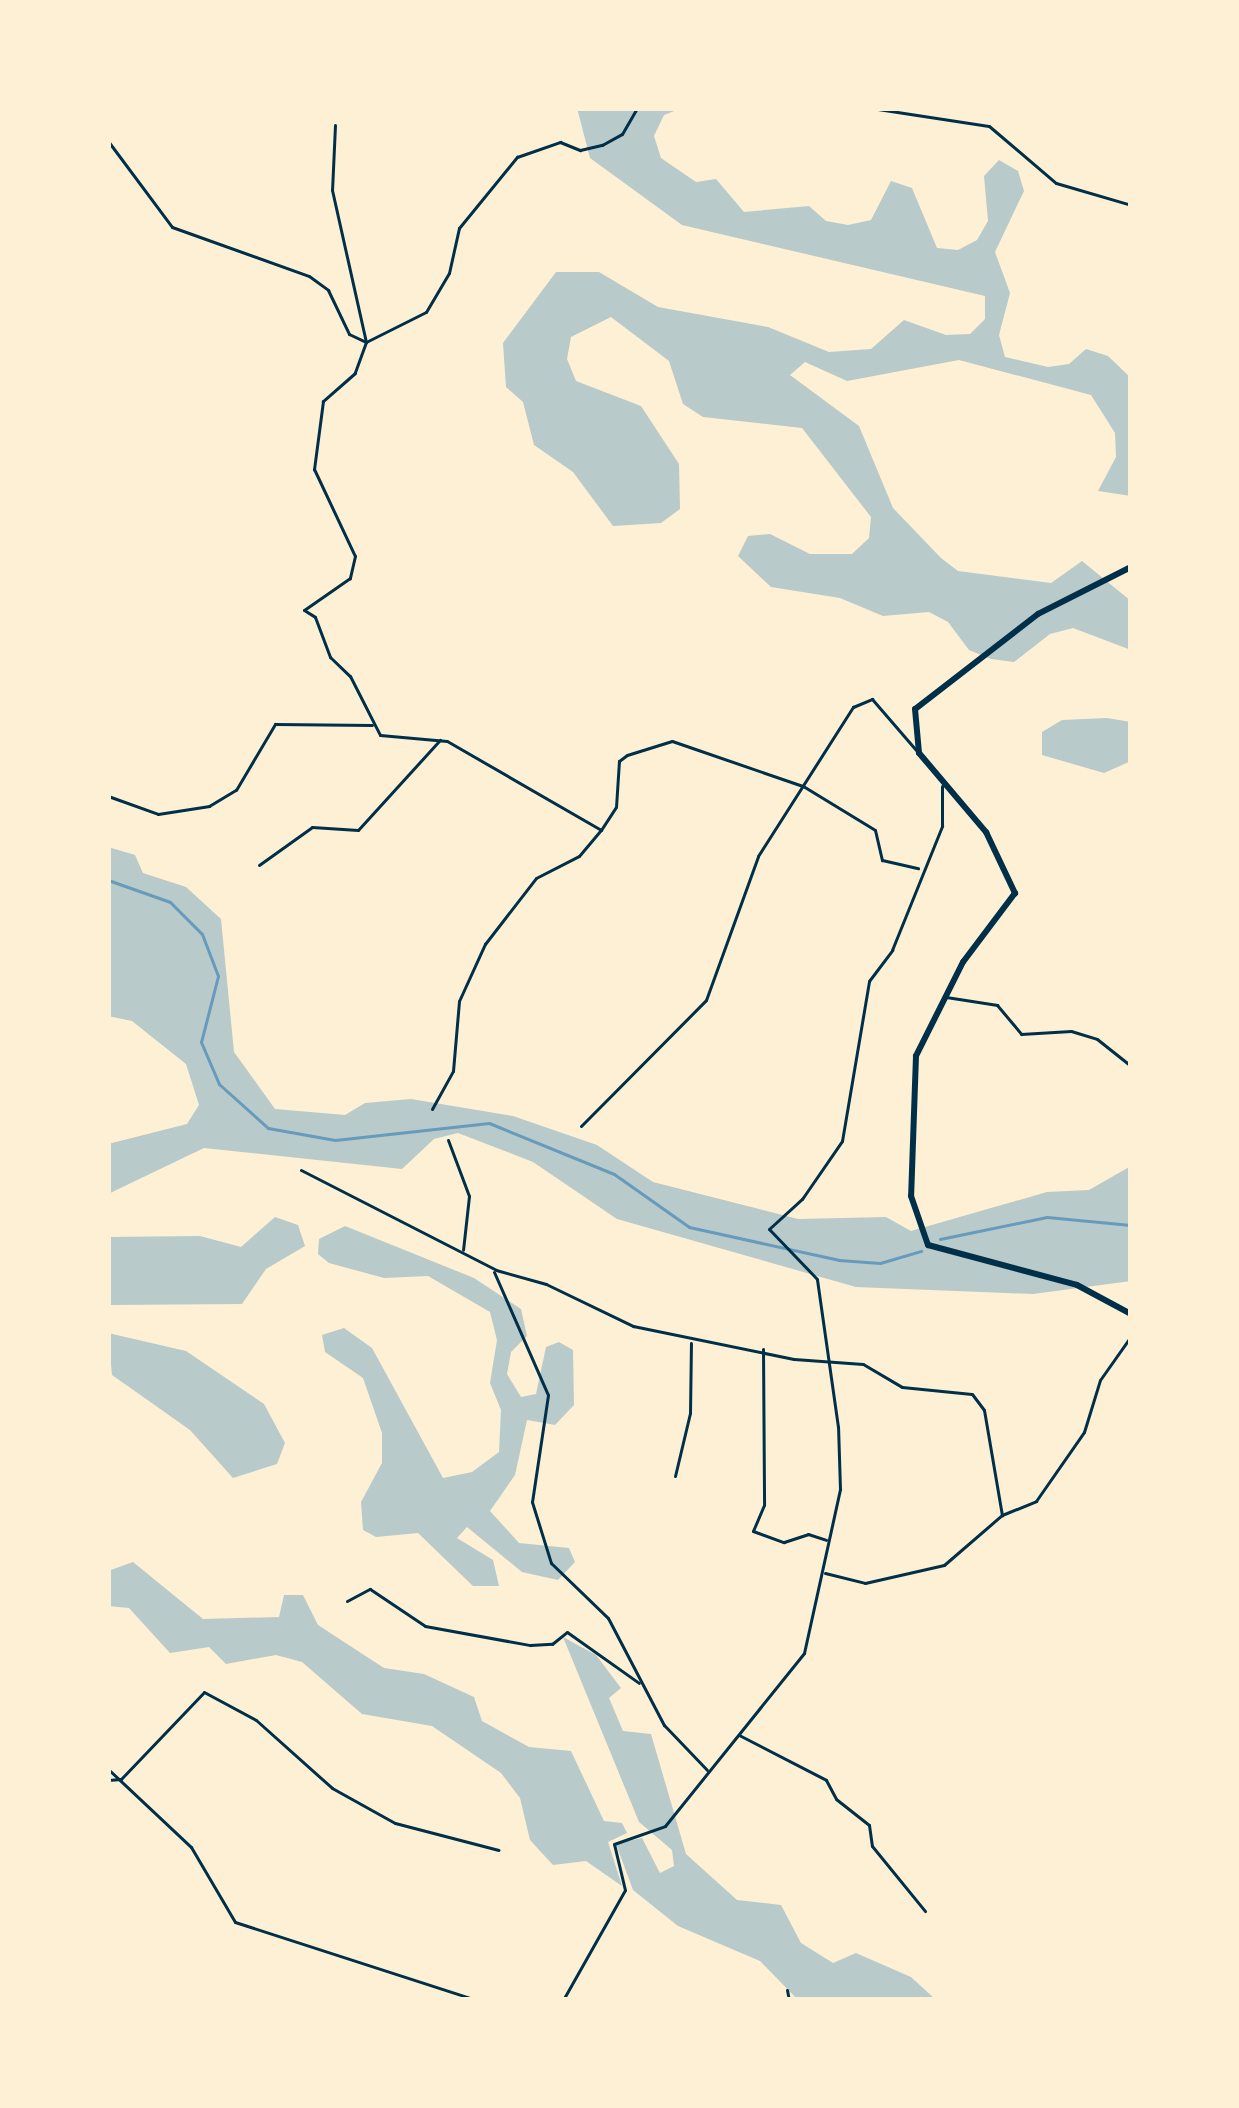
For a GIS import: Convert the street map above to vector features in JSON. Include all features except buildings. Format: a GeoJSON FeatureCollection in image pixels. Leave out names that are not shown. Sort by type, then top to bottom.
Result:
{"type":"FeatureCollection","features":[{"type":"Feature","properties":{"kind":"main road"},"geometry":{"type":"LineString","coordinates":[[1131,567],[1038,614],[919,701],[913,720],[919,753],[986,832],[1016,893],[945,997],[915,1062],[911,1202],[928,1245],[1076,1285],[1131,1314]]}},
{"type":"Feature","properties":{"kind":"main road"},"geometry":{"type":"LineString","coordinates":[[1131,1665],[1131,1689]]}},
{"type":"Feature","properties":{"kind":"street"},"geometry":{"type":"LineString","coordinates":[[366,342],[426,312],[449,273],[459,229],[517,157],[560,142],[580,150],[602,145],[622,134],[637,108]]}},
{"type":"Feature","properties":{"kind":"street"},"geometry":{"type":"LineString","coordinates":[[871,108],[968,118],[1007,137],[1056,183],[1131,205]]}},
{"type":"Feature","properties":{"kind":"street"},"geometry":{"type":"LineString","coordinates":[[335,125],[332,190],[366,342],[355,373],[323,401],[314,469],[355,556],[350,578],[304,610],[315,617],[330,657],[350,676],[384,736],[441,739],[602,830]]}},
{"type":"Feature","properties":{"kind":"street"},"geometry":{"type":"LineString","coordinates":[[108,141],[172,227],[309,276],[328,290],[349,334],[366,342]]}},
{"type":"Feature","properties":{"kind":"street"},"geometry":{"type":"LineString","coordinates":[[581,1126],[706,1000],[740,895],[803,786],[861,699],[872,699],[919,753]]}},
{"type":"Feature","properties":{"kind":"street"},"geometry":{"type":"LineString","coordinates":[[108,796],[158,814],[209,806],[236,790],[275,724],[374,724]]}},
{"type":"Feature","properties":{"kind":"street"},"geometry":{"type":"LineString","coordinates":[[260,865],[312,827],[358,830],[441,739]]}},
{"type":"Feature","properties":{"kind":"street"},"geometry":{"type":"LineString","coordinates":[[432,1109],[453,1071],[459,1001],[485,944],[536,878],[579,856],[602,830],[616,807],[620,761],[658,743],[679,742],[803,786],[875,830],[882,860],[920,868]]}},
{"type":"Feature","properties":{"kind":"street"},"geometry":{"type":"LineString","coordinates":[[563,2000],[626,1890],[614,1844],[664,1826],[803,1657],[825,1573],[841,1464],[814,1272],[769,1229],[802,1199],[842,1141],[868,981],[892,950],[920,868],[944,820],[942,784]]}},
{"type":"Feature","properties":{"kind":"street"},"geometry":{"type":"LineString","coordinates":[[945,997],[998,1005],[1021,1034],[1071,1031],[1097,1039],[1131,1066]]}},
{"type":"Feature","properties":{"kind":"street"},"geometry":{"type":"LineString","coordinates":[[448,1140],[469,1196],[463,1252]]}},
{"type":"Feature","properties":{"kind":"street"},"geometry":{"type":"LineString","coordinates":[[301,1170],[492,1268],[546,1284],[633,1326],[691,1341],[763,1347],[871,1366],[909,1388],[979,1399],[1002,1515]]}},
{"type":"Feature","properties":{"kind":"street"},"geometry":{"type":"LineString","coordinates":[[492,1268],[548,1395],[532,1502],[550,1558],[608,1618],[664,1725],[708,1771]]}},
{"type":"Feature","properties":{"kind":"street"},"geometry":{"type":"LineString","coordinates":[[825,1573],[865,1583],[944,1565],[1002,1515],[1036,1501],[1084,1432],[1100,1380],[1131,1336]]}},
{"type":"Feature","properties":{"kind":"street"},"geometry":{"type":"LineString","coordinates":[[675,1476],[688,1432],[691,1341]]}},
{"type":"Feature","properties":{"kind":"street"},"geometry":{"type":"LineString","coordinates":[[763,1347],[764,1505],[753,1531],[771,1541],[808,1534],[829,1541]]}},
{"type":"Feature","properties":{"kind":"street"},"geometry":{"type":"LineString","coordinates":[[347,1601],[370,1589],[425,1626],[530,1645],[552,1644],[567,1633],[640,1684]]}},
{"type":"Feature","properties":{"kind":"street"},"geometry":{"type":"LineString","coordinates":[[108,1780],[121,1779],[204,1692],[256,1720],[332,1788],[394,1822],[499,1850]]}},
{"type":"Feature","properties":{"kind":"street"},"geometry":{"type":"LineString","coordinates":[[738,1734],[826,1780],[836,1799],[869,1825],[872,1846],[925,1911]]}},
{"type":"Feature","properties":{"kind":"street"},"geometry":{"type":"LineString","coordinates":[[108,1769],[191,1847],[235,1922],[477,2000]]}},
{"type":"Feature","properties":{"kind":"street"},"geometry":{"type":"LineString","coordinates":[[788,1990],[789,2000]]}},
{"type":"Feature","properties":{"kind":"shaded area"},"geometry":{"type":"Polygon","coordinates":[[[577,108],[682,108],[664,115],[654,136],[661,158],[696,182],[716,179],[744,212],[809,206],[826,221],[848,225],[871,220],[891,181],[912,188],[937,248],[958,250],[977,240],[988,221],[984,176],[999,160],[1018,171],[1024,191],[995,252],[1010,293],[999,335],[1005,357],[1048,367],[1069,364],[1086,349],[1108,356],[1131,378],[1131,496],[1098,491],[1116,457],[1115,433],[1091,395],[959,360],[847,381],[805,362],[790,375],[859,426],[893,508],[941,558],[958,571],[1051,583],[1082,561],[1131,601],[1131,650],[1073,628],[1050,634],[1014,662],[991,659],[969,650],[948,622],[929,612],[883,616],[840,598],[771,587],[738,556],[748,536],[770,534],[810,554],[852,554],[869,538],[871,517],[802,428],[703,417],[683,404],[669,361],[611,317],[571,337],[567,359],[576,381],[641,406],[679,464],[680,509],[661,523],[613,526],[573,472],[534,445],[523,402],[506,387],[503,343],[556,272],[599,272],[658,307],[768,327],[829,352],[871,349],[904,320],[946,335],[970,334],[985,319],[985,296],[682,225],[590,158],[577,108]]]}},
{"type":"Feature","properties":{"kind":"shaded area"},"geometry":{"type":"Polygon","coordinates":[[[1062,720],[1131,722],[1131,761],[1104,773],[1042,755],[1042,732],[1062,720]]]}},
{"type":"Feature","properties":{"kind":"shaded area"},"geometry":{"type":"Polygon","coordinates":[[[108,847],[135,855],[143,873],[186,887],[221,919],[234,1052],[275,1109],[345,1115],[365,1103],[411,1099],[513,1116],[597,1145],[653,1182],[798,1219],[886,1217],[911,1231],[1047,1192],[1089,1190],[1131,1166],[1131,1281],[1033,1294],[856,1287],[617,1219],[533,1162],[458,1133],[434,1139],[402,1169],[204,1148],[108,1194],[108,1144],[187,1124],[199,1105],[186,1064],[132,1021],[108,1016],[108,847]]]}},
{"type":"Feature","properties":{"kind":"shaded area"},"geometry":{"type":"Polygon","coordinates":[[[275,1217],[298,1225],[305,1246],[266,1269],[242,1304],[108,1305],[108,1237],[200,1236],[241,1247],[275,1217]]]}},
{"type":"Feature","properties":{"kind":"shaded area"},"geometry":{"type":"Polygon","coordinates":[[[345,1226],[474,1278],[521,1309],[527,1336],[511,1352],[507,1374],[521,1397],[536,1394],[546,1347],[559,1342],[573,1350],[574,1405],[555,1425],[527,1420],[515,1475],[490,1511],[519,1543],[569,1548],[575,1562],[558,1580],[522,1572],[467,1527],[457,1538],[493,1560],[499,1586],[473,1586],[418,1533],[376,1537],[363,1530],[361,1502],[382,1463],[382,1433],[363,1378],[325,1352],[322,1335],[344,1328],[372,1348],[443,1478],[472,1472],[499,1452],[501,1410],[490,1383],[497,1340],[490,1312],[428,1276],[384,1278],[329,1263],[318,1254],[319,1239],[345,1226]]]}},
{"type":"Feature","properties":{"kind":"shaded area"},"geometry":{"type":"Polygon","coordinates":[[[108,1333],[186,1351],[264,1404],[285,1443],[277,1464],[233,1478],[190,1430],[112,1375],[108,1333]]]}},
{"type":"Feature","properties":{"kind":"shaded area"},"geometry":{"type":"Polygon","coordinates":[[[133,1562],[203,1619],[279,1617],[284,1595],[303,1595],[318,1625],[384,1668],[424,1674],[474,1697],[482,1721],[529,1747],[571,1751],[604,1821],[622,1823],[627,1833],[608,1842],[622,1886],[586,1861],[553,1865],[530,1840],[520,1798],[501,1773],[432,1726],[362,1714],[302,1662],[276,1655],[226,1664],[209,1647],[170,1653],[129,1608],[108,1606],[108,1571],[133,1562]]]}},
{"type":"Feature","properties":{"kind":"shaded area"},"geometry":{"type":"Polygon","coordinates":[[[563,1637],[596,1655],[621,1688],[609,1698],[623,1731],[651,1734],[686,1854],[737,1900],[781,1905],[801,1943],[833,1963],[856,1953],[911,1977],[936,2000],[798,2000],[760,1961],[678,1926],[633,1890],[616,1844],[642,1838],[660,1873],[674,1866],[672,1850],[639,1822],[563,1637]]]}},
{"type":"Feature","properties":{"kind":"waterway"},"geometry":{"type":"LineString","coordinates":[[108,880],[170,902],[202,934],[218,976],[201,1042],[219,1084],[268,1128],[335,1140],[489,1123],[614,1174],[689,1227],[839,1260],[880,1263],[921,1251]]}},
{"type":"Feature","properties":{"kind":"waterway"},"geometry":{"type":"LineString","coordinates":[[940,1239],[1047,1217],[1131,1225]]}}]}
